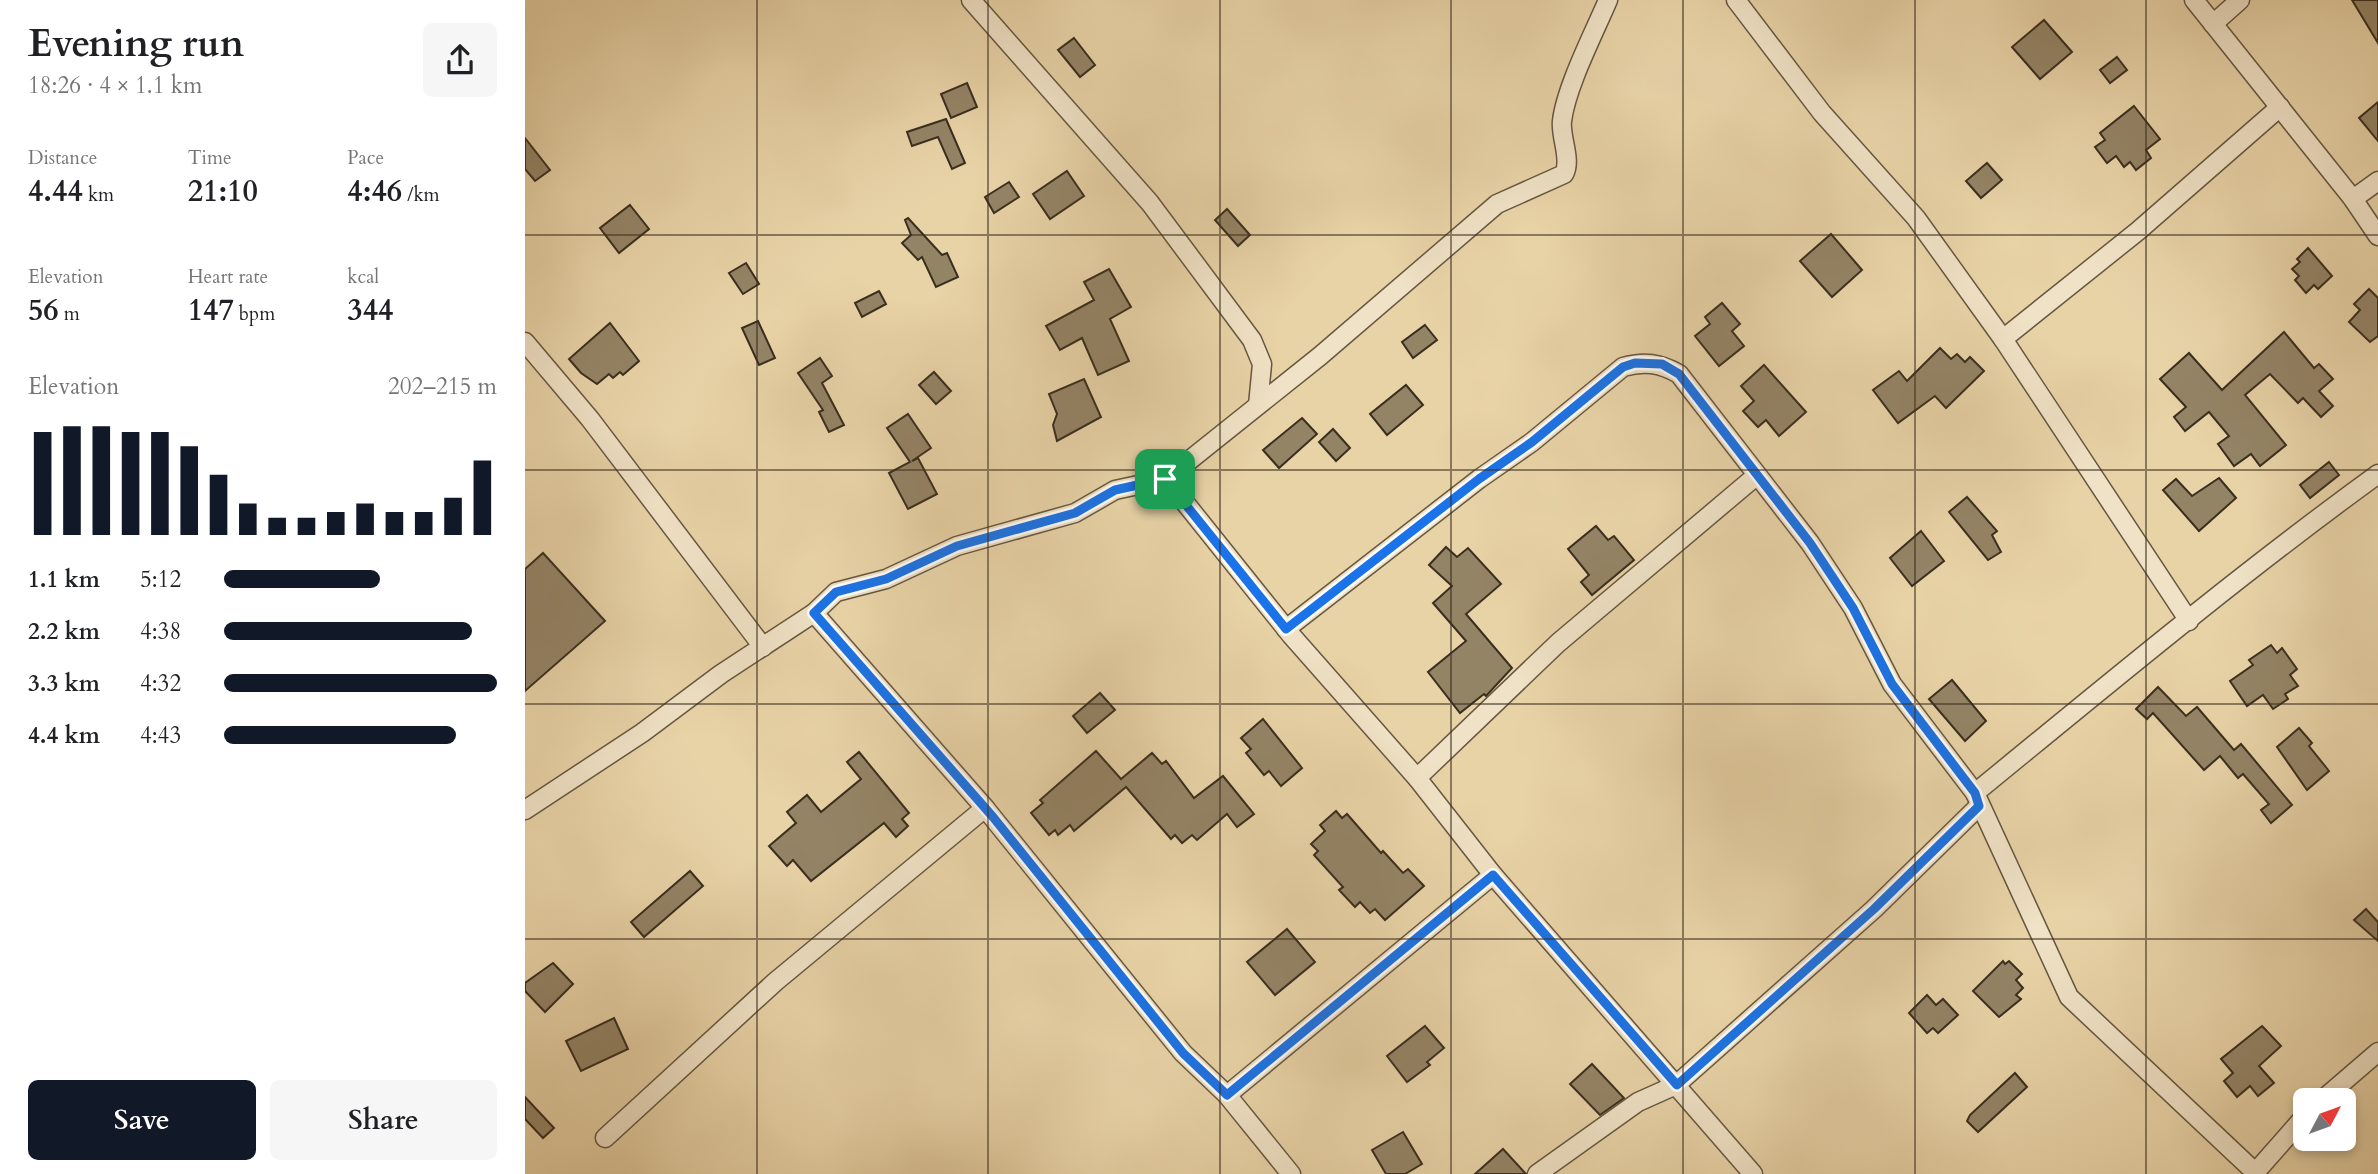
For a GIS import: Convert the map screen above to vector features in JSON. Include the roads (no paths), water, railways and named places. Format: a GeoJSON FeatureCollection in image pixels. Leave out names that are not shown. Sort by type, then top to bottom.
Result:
{"type":"FeatureCollection","features":[{"type":"Feature","properties":{"kind":"street"},"geometry":{"type":"LineString","coordinates":[[971,0],[1150,203],[1251,340],[1262,364],[1258,405]]}},
{"type":"Feature","properties":{"kind":"street"},"geometry":{"type":"LineString","coordinates":[[525,810],[642,733],[721,674],[814,613],[836,592],[886,579],[957,546],[1075,513],[1115,490],[1165,479],[1320,356],[1497,204],[1565,174],[1567,165],[1561,131],[1563,111],[1608,0]]}},
{"type":"Feature","properties":{"kind":"street"},"geometry":{"type":"LineString","coordinates":[[1736,0],[1822,113],[1916,218],[2003,339],[2189,621]]}},
{"type":"Feature","properties":{"kind":"street"},"geometry":{"type":"LineString","coordinates":[[2194,0],[2353,199],[2378,236]]}},
{"type":"Feature","properties":{"kind":"street"},"geometry":{"type":"LineString","coordinates":[[2213,24],[2240,0]]}},
{"type":"Feature","properties":{"kind":"street"},"geometry":{"type":"LineString","coordinates":[[2003,339],[2138,231],[2280,107]]}},
{"type":"Feature","properties":{"kind":"street"},"geometry":{"type":"LineString","coordinates":[[2353,199],[2378,180]]}},
{"type":"Feature","properties":{"kind":"street"},"geometry":{"type":"LineString","coordinates":[[525,342],[590,419],[763,647]]}},
{"type":"Feature","properties":{"kind":"street"},"geometry":{"type":"LineString","coordinates":[[1286,629],[1479,479],[1532,442],[1623,367],[1635,363],[1662,364],[1679,374],[1817,553],[1853,608],[1892,684],[1977,799],[2069,997],[2255,1173],[2293,1130]]}},
{"type":"Feature","properties":{"kind":"street"},"geometry":{"type":"LineString","coordinates":[[1537,1174],[1638,1102],[1677,1085],[1874,909],[1977,799],[2083,702],[2309,524],[2378,474]]}},
{"type":"Feature","properties":{"kind":"street"},"geometry":{"type":"LineString","coordinates":[[1417,778],[1558,643],[1756,476]]}},
{"type":"Feature","properties":{"kind":"street"},"geometry":{"type":"LineString","coordinates":[[1165,479],[1286,629],[1417,778],[1493,875],[1753,1174]]}},
{"type":"Feature","properties":{"kind":"street"},"geometry":{"type":"LineString","coordinates":[[814,613],[985,808],[1183,1053],[1227,1095],[1291,1174]]}},
{"type":"Feature","properties":{"kind":"street"},"geometry":{"type":"LineString","coordinates":[[605,1138],[775,982],[985,808]]}},
{"type":"Feature","properties":{"kind":"street"},"geometry":{"type":"LineString","coordinates":[[1227,1095],[1493,875]]}},
{"type":"Feature","properties":{"kind":"street"},"geometry":{"type":"LineString","coordinates":[[2336,1088],[2378,1052]]}}]}
